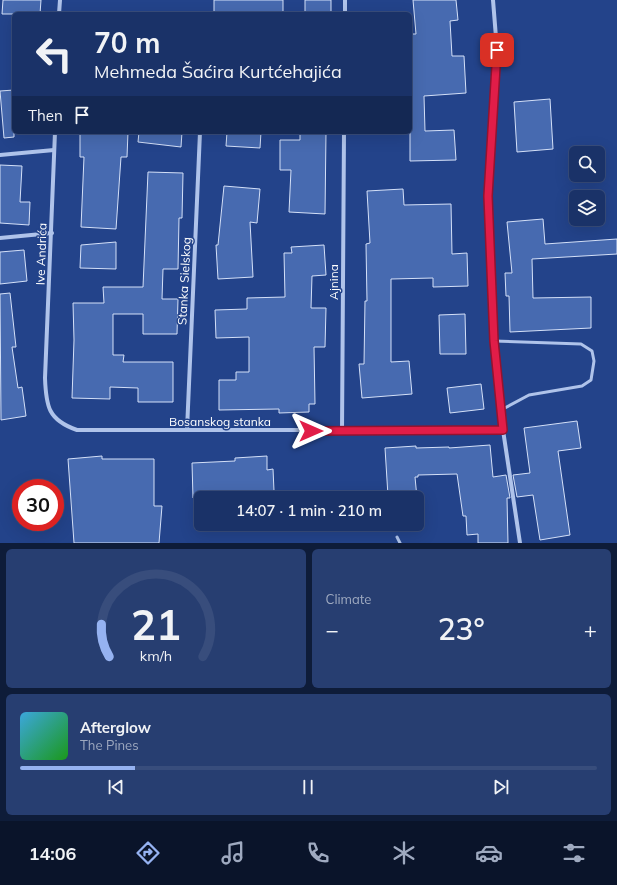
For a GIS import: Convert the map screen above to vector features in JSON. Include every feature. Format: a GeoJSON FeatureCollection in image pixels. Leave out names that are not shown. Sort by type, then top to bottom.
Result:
{"type":"FeatureCollection","features":[{"type":"Feature","properties":{"kind":"street"},"geometry":{"type":"LineString","coordinates":[[59,12],[60,0]]}},
{"type":"Feature","properties":{"kind":"street"},"geometry":{"type":"LineString","coordinates":[[345,0],[345,12]]}},
{"type":"Feature","properties":{"kind":"street"},"geometry":{"type":"LineString","coordinates":[[493,0],[497,50],[488,196],[494,341],[503,430],[520,543]]}},
{"type":"Feature","properties":{"kind":"street","name":"Ive Andrića"},"geometry":{"type":"LineString","coordinates":[[45,378],[55,134]]}},
{"type":"Feature","properties":{"kind":"street","name":"Stanka Sielskog"},"geometry":{"type":"LineString","coordinates":[[187,430],[200,134]]}},
{"type":"Feature","properties":{"kind":"street","name":"Ajnina"},"geometry":{"type":"LineString","coordinates":[[342,431],[344,134]]}},
{"type":"Feature","properties":{"kind":"street"},"geometry":{"type":"LineString","coordinates":[[0,155],[54,150]]}},
{"type":"Feature","properties":{"kind":"street"},"geometry":{"type":"LineString","coordinates":[[0,238],[52,233]]}},
{"type":"Feature","properties":{"kind":"street","name":"Bosanskog stanka"},"geometry":{"type":"LineString","coordinates":[[45,378],[46,398],[52,413],[62,425],[77,430],[503,430]]}},
{"type":"Feature","properties":{"kind":"lane"},"geometry":{"type":"LineString","coordinates":[[494,341],[581,344],[592,351],[594,361],[591,380],[582,386],[529,395],[501,410]]}},
{"type":"Feature","properties":{"kind":"lane"},"geometry":{"type":"LineString","coordinates":[[397,537],[400,543]]}},
{"type":"Feature","properties":{"kind":"building"},"geometry":{"type":"Polygon","coordinates":[[[3,0],[41,0],[40,12],[12,12],[12,14],[2,14],[3,0]]]}},
{"type":"Feature","properties":{"kind":"building"},"geometry":{"type":"Polygon","coordinates":[[[214,0],[283,0],[283,12],[214,12],[214,0]]]}},
{"type":"Feature","properties":{"kind":"building"},"geometry":{"type":"Polygon","coordinates":[[[305,0],[331,0],[331,12],[305,12],[305,0]]]}},
{"type":"Feature","properties":{"kind":"building"},"geometry":{"type":"Polygon","coordinates":[[[413,0],[456,0],[458,20],[450,21],[452,56],[464,56],[466,93],[424,96],[425,131],[454,130],[456,160],[410,161],[410,134],[412,134],[412,34],[416,34],[413,0]]]}},
{"type":"Feature","properties":{"kind":"building"},"geometry":{"type":"Polygon","coordinates":[[[12,90],[12,134],[14,134],[14,137],[4,138],[0,91],[12,90]]]}},
{"type":"Feature","properties":{"kind":"building"},"geometry":{"type":"Polygon","coordinates":[[[550,99],[553,149],[517,152],[514,102],[550,99]]]}},
{"type":"Feature","properties":{"kind":"building"},"geometry":{"type":"Polygon","coordinates":[[[80,134],[128,134],[127,157],[121,157],[116,229],[81,227],[84,157],[80,157],[80,134]]]}},
{"type":"Feature","properties":{"kind":"building"},"geometry":{"type":"Polygon","coordinates":[[[139,134],[182,134],[181,147],[138,142],[139,134]]]}},
{"type":"Feature","properties":{"kind":"building"},"geometry":{"type":"Polygon","coordinates":[[[227,134],[261,134],[260,148],[226,146],[227,134]]]}},
{"type":"Feature","properties":{"kind":"building"},"geometry":{"type":"Polygon","coordinates":[[[300,134],[326,134],[325,214],[289,212],[291,170],[280,170],[280,140],[300,140],[300,134]]]}},
{"type":"Feature","properties":{"kind":"building"},"geometry":{"type":"Polygon","coordinates":[[[0,165],[22,166],[20,202],[30,202],[29,225],[0,223],[0,165]]]}},
{"type":"Feature","properties":{"kind":"building"},"geometry":{"type":"Polygon","coordinates":[[[148,172],[183,173],[182,218],[179,218],[178,269],[163,269],[162,299],[178,299],[177,334],[143,334],[143,314],[113,314],[113,355],[124,355],[123,362],[173,362],[173,402],[138,402],[138,388],[110,387],[110,399],[72,398],[74,340],[73,303],[104,303],[103,287],[143,287],[148,172]]]}},
{"type":"Feature","properties":{"kind":"building"},"geometry":{"type":"Polygon","coordinates":[[[224,186],[260,189],[257,223],[250,222],[253,277],[218,279],[216,245],[218,245],[224,186]]]}},
{"type":"Feature","properties":{"kind":"building"},"geometry":{"type":"Polygon","coordinates":[[[403,189],[404,205],[451,204],[452,254],[467,253],[468,286],[433,287],[433,278],[391,279],[391,362],[409,361],[412,394],[362,398],[359,364],[364,364],[365,301],[367,301],[366,244],[370,243],[367,191],[403,189]]]}},
{"type":"Feature","properties":{"kind":"building"},"geometry":{"type":"Polygon","coordinates":[[[543,219],[545,244],[617,239],[617,254],[532,259],[533,298],[591,297],[591,328],[510,332],[509,296],[506,296],[505,273],[512,273],[507,222],[543,219]]]}},
{"type":"Feature","properties":{"kind":"building"},"geometry":{"type":"Polygon","coordinates":[[[116,242],[116,269],[80,268],[81,245],[116,242]]]}},
{"type":"Feature","properties":{"kind":"building"},"geometry":{"type":"Polygon","coordinates":[[[324,245],[326,275],[312,276],[311,308],[326,308],[325,347],[314,347],[315,404],[309,404],[309,412],[279,413],[279,409],[219,410],[219,380],[236,380],[236,372],[249,372],[249,337],[216,338],[215,310],[247,309],[247,298],[285,297],[284,253],[292,253],[291,247],[324,245]]]}},
{"type":"Feature","properties":{"kind":"building"},"geometry":{"type":"Polygon","coordinates":[[[24,250],[27,281],[0,284],[0,252],[24,250]]]}},
{"type":"Feature","properties":{"kind":"building"},"geometry":{"type":"Polygon","coordinates":[[[10,293],[16,347],[12,347],[18,388],[22,387],[26,416],[1,420],[0,294],[10,293]]]}},
{"type":"Feature","properties":{"kind":"building"},"geometry":{"type":"Polygon","coordinates":[[[465,314],[466,354],[440,354],[439,315],[465,314]]]}},
{"type":"Feature","properties":{"kind":"building"},"geometry":{"type":"Polygon","coordinates":[[[481,384],[484,409],[450,413],[447,388],[481,384]]]}},
{"type":"Feature","properties":{"kind":"building"},"geometry":{"type":"Polygon","coordinates":[[[577,421],[581,448],[558,451],[570,535],[540,540],[533,495],[517,497],[513,475],[530,473],[524,428],[577,421]]]}},
{"type":"Feature","properties":{"kind":"building"},"geometry":{"type":"Polygon","coordinates":[[[490,445],[493,477],[506,475],[510,498],[507,498],[508,543],[478,543],[478,534],[467,535],[466,516],[463,516],[457,474],[418,475],[418,477],[415,477],[416,491],[388,491],[385,448],[416,446],[416,448],[449,448],[490,445]]]}},
{"type":"Feature","properties":{"kind":"building"},"geometry":{"type":"Polygon","coordinates":[[[102,456],[102,459],[154,459],[154,506],[162,506],[159,543],[74,543],[68,459],[102,456]]]}},
{"type":"Feature","properties":{"kind":"building"},"geometry":{"type":"Polygon","coordinates":[[[267,456],[267,470],[273,469],[274,491],[194,491],[193,498],[192,463],[235,461],[235,458],[267,456]]]}},
{"type":"Feature","properties":{"kind":"route"},"geometry":{"type":"LineString","coordinates":[[311,431],[503,430],[494,341],[488,196],[497,50]]}}]}
